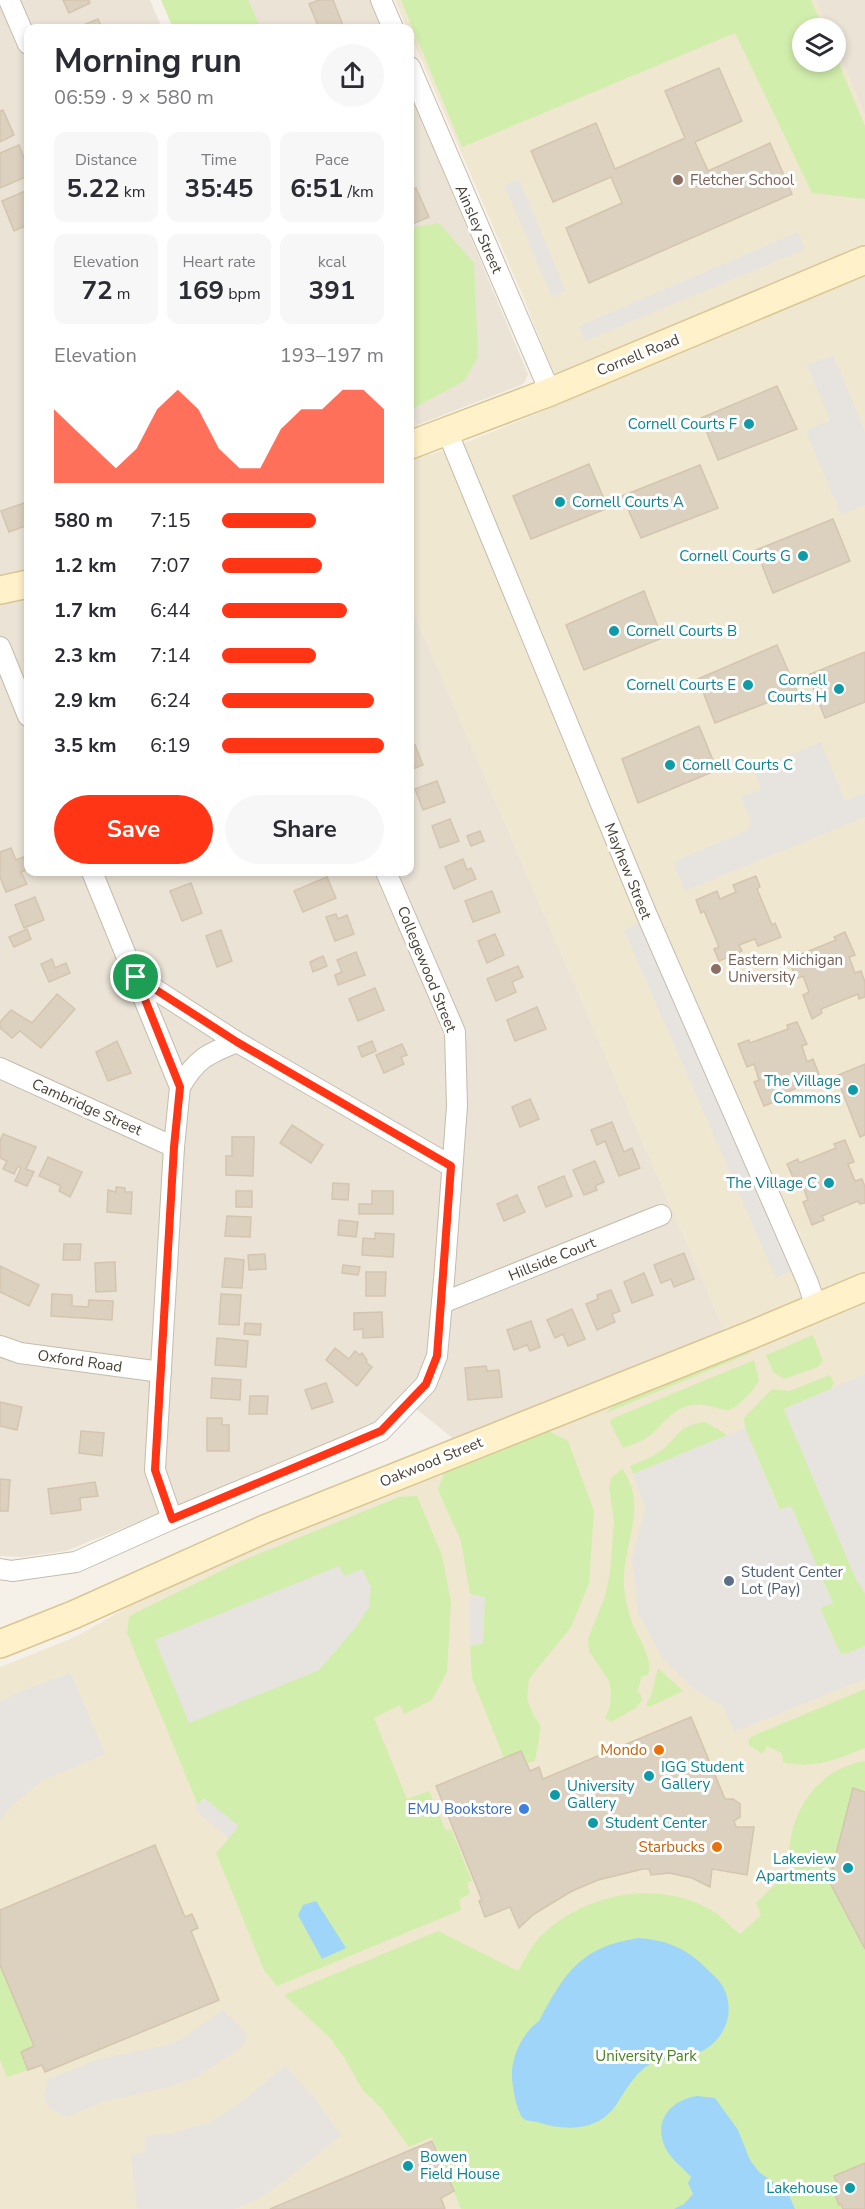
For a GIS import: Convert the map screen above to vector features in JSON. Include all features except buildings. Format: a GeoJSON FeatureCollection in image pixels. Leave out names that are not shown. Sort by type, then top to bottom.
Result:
{"type":"FeatureCollection","features":[{"type":"Feature","properties":{"kind":"street"},"geometry":{"type":"LineString","coordinates":[[9,0],[24,35]]}},
{"type":"Feature","properties":{"kind":"street"},"geometry":{"type":"LineString","coordinates":[[381,0],[391,24]]}},
{"type":"Feature","properties":{"kind":"street","name":"Ainsley Street"},"geometry":{"type":"LineString","coordinates":[[414,76],[550,392]]}},
{"type":"Feature","properties":{"kind":"street","name":"Cornell Road"},"geometry":{"type":"LineString","coordinates":[[414,443],[550,392],[865,260]]}},
{"type":"Feature","properties":{"kind":"street","name":"Mayhew Street"},"geometry":{"type":"LineString","coordinates":[[447,431],[646,913],[806,1278],[816,1307]]}},
{"type":"Feature","properties":{"kind":"street"},"geometry":{"type":"LineString","coordinates":[[0,590],[24,585]]}},
{"type":"Feature","properties":{"kind":"street"},"geometry":{"type":"LineString","coordinates":[[0,646],[24,706]]}},
{"type":"Feature","properties":{"kind":"street"},"geometry":{"type":"LineString","coordinates":[[94,876],[180,1087]]}},
{"type":"Feature","properties":{"kind":"street","name":"Collegewood Street"},"geometry":{"type":"LineString","coordinates":[[0,1569],[12,1571],[76,1563],[172,1519],[381,1431],[426,1384],[437,1356],[442,1303],[457,1106],[455,1032],[388,876]]}},
{"type":"Feature","properties":{"kind":"street"},"geometry":{"type":"LineString","coordinates":[[136,977],[237,1042],[451,1166]]}},
{"type":"Feature","properties":{"kind":"street"},"geometry":{"type":"LineString","coordinates":[[172,1519],[155,1470],[174,1147],[180,1087],[197,1061],[210,1052],[237,1042]]}},
{"type":"Feature","properties":{"kind":"street","name":"Cambridge Street"},"geometry":{"type":"LineString","coordinates":[[0,1068],[174,1147]]}},
{"type":"Feature","properties":{"kind":"street","name":"Hillside Court"},"geometry":{"type":"LineString","coordinates":[[442,1303],[661,1215]]}},
{"type":"Feature","properties":{"kind":"street","name":"Oakwood Street"},"geometry":{"type":"LineString","coordinates":[[0,1644],[73,1616],[265,1529],[751,1335],[865,1287]]}},
{"type":"Feature","properties":{"kind":"street","name":"Oxford Road"},"geometry":{"type":"LineString","coordinates":[[0,1346],[20,1353],[161,1372]]}},
{"type":"Feature","properties":{"kind":"shaded area"},"geometry":{"type":"Polygon","coordinates":[[[0,0],[150,0],[160,24],[24,24],[24,876],[414,876],[414,613],[726,1334],[455,1440],[404,1399],[368,1428],[348,1438],[66,1551],[22,1557],[0,1556],[0,0]]]}},
{"type":"Feature","properties":{"kind":"shaded area"},"geometry":{"type":"Polygon","coordinates":[[[239,0],[370,0],[380,24],[249,24],[239,0]]]}},
{"type":"Feature","properties":{"kind":"shaded area","name":"Eastern Michigan University"},"geometry":{"type":"Polygon","coordinates":[[[395,0],[816,0],[824,18],[792,18],[792,72],[846,72],[846,70],[865,116],[865,2209],[0,2209],[0,1667],[75,1637],[128,1607],[240,1551],[726,1334],[414,613],[414,418],[429,455],[470,441],[565,402],[522,294],[414,42],[414,24],[405,24],[395,0]]]}},
{"type":"Feature","properties":{"kind":"shaded area"},"geometry":{"type":"Polygon","coordinates":[[[816,0],[865,0],[865,116],[846,70],[846,18],[824,18],[816,0]]]}},
{"type":"Feature","properties":{"kind":"shaded area"},"geometry":{"type":"Polygon","coordinates":[[[414,102],[528,374],[521,385],[417,425],[414,418],[414,102]]]}},
{"type":"Feature","properties":{"kind":"shaded area"},"geometry":{"type":"Polygon","coordinates":[[[519,179],[566,291],[552,297],[504,185],[519,179]]]}},
{"type":"Feature","properties":{"kind":"shaded area"},"geometry":{"type":"Polygon","coordinates":[[[798,232],[805,249],[585,341],[579,326],[798,232]]]}},
{"type":"Feature","properties":{"kind":"shaded area"},"geometry":{"type":"Polygon","coordinates":[[[833,355],[865,432],[865,505],[841,515],[806,431],[830,420],[807,365],[833,355]]]}},
{"type":"Feature","properties":{"kind":"shaded area"},"geometry":{"type":"Polygon","coordinates":[[[821,742],[845,801],[865,793],[865,817],[685,891],[673,862],[748,830],[751,820],[741,797],[761,789],[754,769],[821,742]]]}},
{"type":"Feature","properties":{"kind":"shaded area"},"geometry":{"type":"Polygon","coordinates":[[[648,919],[801,1268],[776,1278],[624,930],[648,919]]]}},
{"type":"Feature","properties":{"kind":"shaded area"},"geometry":{"type":"Polygon","coordinates":[[[865,1374],[865,1593],[856,1579],[784,1409],[865,1374]]]}},
{"type":"Feature","properties":{"kind":"shaded area","name":"Student Center Lot (Pay)"},"geometry":{"type":"Polygon","coordinates":[[[745,1428],[779,1510],[791,1506],[833,1603],[820,1608],[837,1648],[840,1653],[846,1654],[865,1646],[865,1679],[734,1732],[723,1706],[694,1689],[663,1659],[638,1613],[632,1559],[645,1508],[633,1474],[745,1428]]]}},
{"type":"Feature","properties":{"kind":"shaded area"},"geometry":{"type":"Polygon","coordinates":[[[339,1566],[344,1576],[362,1569],[371,1587],[369,1607],[356,1627],[319,1670],[189,1723],[155,1640],[339,1566]]]}},
{"type":"Feature","properties":{"kind":"shaded area"},"geometry":{"type":"Polygon","coordinates":[[[470,1595],[485,1597],[483,1643],[470,1646],[470,1595]]]}},
{"type":"Feature","properties":{"kind":"shaded area"},"geometry":{"type":"Polygon","coordinates":[[[71,1673],[105,1754],[41,1781],[10,1807],[0,1821],[0,1702],[21,1691],[71,1673]]]}},
{"type":"Feature","properties":{"kind":"shaded area"},"geometry":{"type":"Polygon","coordinates":[[[204,1798],[239,1826],[229,1838],[194,1809],[204,1798]]]}},
{"type":"Feature","properties":{"kind":"shaded area"},"geometry":{"type":"Polygon","coordinates":[[[223,2010],[248,2036],[243,2046],[197,2077],[173,2086],[103,2102],[67,2117],[49,2108],[44,2096],[48,2079],[99,2059],[163,2046],[180,2040],[223,2010]]]}},
{"type":"Feature","properties":{"kind":"shaded area"},"geometry":{"type":"Polygon","coordinates":[[[285,2066],[316,2100],[341,2135],[286,2180],[258,2199],[234,2209],[137,2209],[131,2155],[145,2152],[145,2136],[174,2133],[211,2122],[239,2104],[285,2066]]]}},
{"type":"Feature","properties":{"kind":"green space"},"geometry":{"type":"Polygon","coordinates":[[[161,0],[248,0],[259,24],[171,24],[161,0]]]}},
{"type":"Feature","properties":{"kind":"green space"},"geometry":{"type":"Polygon","coordinates":[[[401,0],[811,0],[819,18],[792,18],[792,72],[842,72],[865,126],[865,199],[812,193],[735,33],[462,147],[414,31],[414,24],[411,24],[401,0]]]}},
{"type":"Feature","properties":{"kind":"green space"},"geometry":{"type":"Polygon","coordinates":[[[439,223],[474,263],[478,357],[464,381],[414,408],[414,227],[439,223]]]}},
{"type":"Feature","properties":{"kind":"green space"},"geometry":{"type":"Polygon","coordinates":[[[813,1335],[823,1361],[818,1367],[784,1379],[773,1372],[766,1355],[813,1335]]]}},
{"type":"Feature","properties":{"kind":"green space"},"geometry":{"type":"Polygon","coordinates":[[[742,1350],[751,1353],[606,1413],[621,1398],[742,1350]]]}},
{"type":"Feature","properties":{"kind":"green space"},"geometry":{"type":"Polygon","coordinates":[[[754,1360],[759,1380],[750,1393],[735,1407],[726,1410],[691,1405],[679,1409],[646,1438],[623,1448],[610,1423],[611,1419],[754,1360]]]}},
{"type":"Feature","properties":{"kind":"green space"},"geometry":{"type":"Polygon","coordinates":[[[830,1375],[834,1383],[831,1389],[784,1409],[856,1579],[865,1593],[865,1646],[846,1654],[840,1653],[820,1608],[832,1603],[791,1506],[780,1510],[745,1428],[744,1418],[772,1389],[789,1391],[830,1375]]]}},
{"type":"Feature","properties":{"kind":"green space"},"geometry":{"type":"Polygon","coordinates":[[[705,1422],[724,1433],[730,1442],[720,1438],[633,1474],[630,1466],[656,1454],[688,1426],[705,1422]]]}},
{"type":"Feature","properties":{"kind":"green space"},"geometry":{"type":"Polygon","coordinates":[[[543,1428],[568,1441],[594,1511],[589,1583],[571,1627],[529,1679],[527,1699],[541,1726],[535,1761],[527,1763],[521,1751],[504,1758],[472,1678],[470,1646],[483,1643],[484,1597],[470,1594],[461,1541],[438,1490],[446,1467],[543,1428]]]}},
{"type":"Feature","properties":{"kind":"green space"},"geometry":{"type":"Polygon","coordinates":[[[622,1469],[630,1483],[634,1497],[634,1512],[624,1572],[624,1592],[632,1623],[647,1655],[649,1669],[648,1675],[642,1676],[637,1692],[641,1695],[642,1700],[636,1708],[611,1722],[605,1718],[610,1707],[609,1681],[589,1651],[588,1639],[605,1596],[610,1573],[614,1522],[609,1487],[612,1477],[622,1469]]]}},
{"type":"Feature","properties":{"kind":"green space"},"geometry":{"type":"Polygon","coordinates":[[[417,1496],[442,1555],[451,1602],[447,1672],[432,1700],[404,1714],[400,1705],[374,1718],[407,1799],[429,1791],[446,1831],[451,1829],[472,1881],[467,1883],[470,1894],[459,1899],[461,1910],[277,1986],[264,1970],[216,1853],[229,1838],[204,1798],[198,1805],[127,1633],[129,1616],[241,1561],[399,1497],[417,1496]]]}},
{"type":"Feature","properties":{"kind":"green space"},"geometry":{"type":"Polygon","coordinates":[[[658,1668],[683,1691],[649,1707],[646,1705],[651,1696],[658,1668]]]}},
{"type":"Feature","properties":{"kind":"green space"},"geometry":{"type":"Polygon","coordinates":[[[865,1689],[865,1748],[825,1762],[805,1765],[783,1762],[782,1753],[767,1746],[761,1753],[749,1745],[748,1739],[755,1735],[865,1689]]]}},
{"type":"Feature","properties":{"kind":"green space","name":"University Park"},"geometry":{"type":"Polygon","coordinates":[[[865,1761],[865,2209],[461,2209],[432,2137],[409,2147],[381,2108],[362,2089],[331,2039],[284,1995],[438,1931],[518,1971],[538,1939],[556,1923],[576,1910],[623,1895],[647,1893],[671,1895],[694,1902],[716,1913],[740,1934],[761,1915],[756,1903],[789,1871],[792,1834],[805,1801],[830,1775],[846,1766],[865,1761]]]}},
{"type":"Feature","properties":{"kind":"green space"},"geometry":{"type":"Polygon","coordinates":[[[0,1965],[34,2046],[21,2052],[28,2070],[7,2077],[0,2060],[0,1965]]]}},
{"type":"Feature","properties":{"kind":"water"},"geometry":{"type":"Polygon","coordinates":[[[316,1901],[346,1948],[322,1959],[298,1915],[303,1905],[316,1901]]]}},
{"type":"Feature","properties":{"kind":"water"},"geometry":{"type":"Polygon","coordinates":[[[638,1938],[659,1941],[685,1951],[719,1981],[727,1995],[729,2006],[721,2035],[714,2043],[695,2054],[661,2060],[644,2068],[609,2114],[590,2125],[558,2127],[524,2119],[517,2106],[512,2076],[516,2053],[523,2038],[539,2021],[557,1989],[577,1964],[602,1948],[638,1938]]]}},
{"type":"Feature","properties":{"kind":"water"},"geometry":{"type":"Polygon","coordinates":[[[697,2096],[715,2098],[738,2130],[750,2160],[759,2172],[788,2193],[795,2209],[674,2209],[684,2204],[693,2194],[688,2183],[691,2177],[666,2149],[661,2130],[666,2114],[672,2107],[687,2098],[697,2096]]]}},
{"type":"Feature","properties":{"kind":"place","name":"Fletcher School"},"geometry":{"type":"Point","coordinates":[678,180]}},
{"type":"Feature","properties":{"kind":"place","name":"Cornell Courts F"},"geometry":{"type":"Point","coordinates":[749,424]}},
{"type":"Feature","properties":{"kind":"place","name":"Cornell Courts A"},"geometry":{"type":"Point","coordinates":[560,502]}},
{"type":"Feature","properties":{"kind":"place","name":"Cornell Courts G"},"geometry":{"type":"Point","coordinates":[803,556]}},
{"type":"Feature","properties":{"kind":"place","name":"Cornell Courts B"},"geometry":{"type":"Point","coordinates":[614,631]}},
{"type":"Feature","properties":{"kind":"place","name":"Cornell Courts E"},"geometry":{"type":"Point","coordinates":[748,685]}},
{"type":"Feature","properties":{"kind":"place","name":"Cornell Courts H"},"geometry":{"type":"Point","coordinates":[839,689]}},
{"type":"Feature","properties":{"kind":"place","name":"Cornell Courts C"},"geometry":{"type":"Point","coordinates":[670,765]}},
{"type":"Feature","properties":{"kind":"place","name":"Eastern Michigan University"},"geometry":{"type":"Point","coordinates":[716,969]}},
{"type":"Feature","properties":{"kind":"place","name":"The Village Commons"},"geometry":{"type":"Point","coordinates":[853,1090]}},
{"type":"Feature","properties":{"kind":"place","name":"The Village C"},"geometry":{"type":"Point","coordinates":[829,1183]}},
{"type":"Feature","properties":{"kind":"place","name":"Student Center Lot (Pay)"},"geometry":{"type":"Point","coordinates":[729,1581]}},
{"type":"Feature","properties":{"kind":"place","name":"Mondo"},"geometry":{"type":"Point","coordinates":[659,1750]}},
{"type":"Feature","properties":{"kind":"place","name":"IGG Student Gallery"},"geometry":{"type":"Point","coordinates":[649,1776]}},
{"type":"Feature","properties":{"kind":"place","name":"University Gallery"},"geometry":{"type":"Point","coordinates":[555,1795]}},
{"type":"Feature","properties":{"kind":"place","name":"EMU Bookstore"},"geometry":{"type":"Point","coordinates":[524,1809]}},
{"type":"Feature","properties":{"kind":"place","name":"Student Center"},"geometry":{"type":"Point","coordinates":[593,1823]}},
{"type":"Feature","properties":{"kind":"place","name":"Starbucks"},"geometry":{"type":"Point","coordinates":[717,1847]}},
{"type":"Feature","properties":{"kind":"place","name":"Lakeview Apartments"},"geometry":{"type":"Point","coordinates":[848,1868]}},
{"type":"Feature","properties":{"kind":"place","name":"Bowen Field House"},"geometry":{"type":"Point","coordinates":[408,2166]}},
{"type":"Feature","properties":{"kind":"place","name":"Lakehouse"},"geometry":{"type":"Point","coordinates":[850,2188]}},
{"type":"Feature","properties":{"kind":"route"},"geometry":{"type":"LineString","coordinates":[[136,977],[237,1042],[451,1166],[437,1356],[426,1384],[381,1431],[172,1519],[155,1470],[174,1147],[180,1087],[136,977]]}}]}
